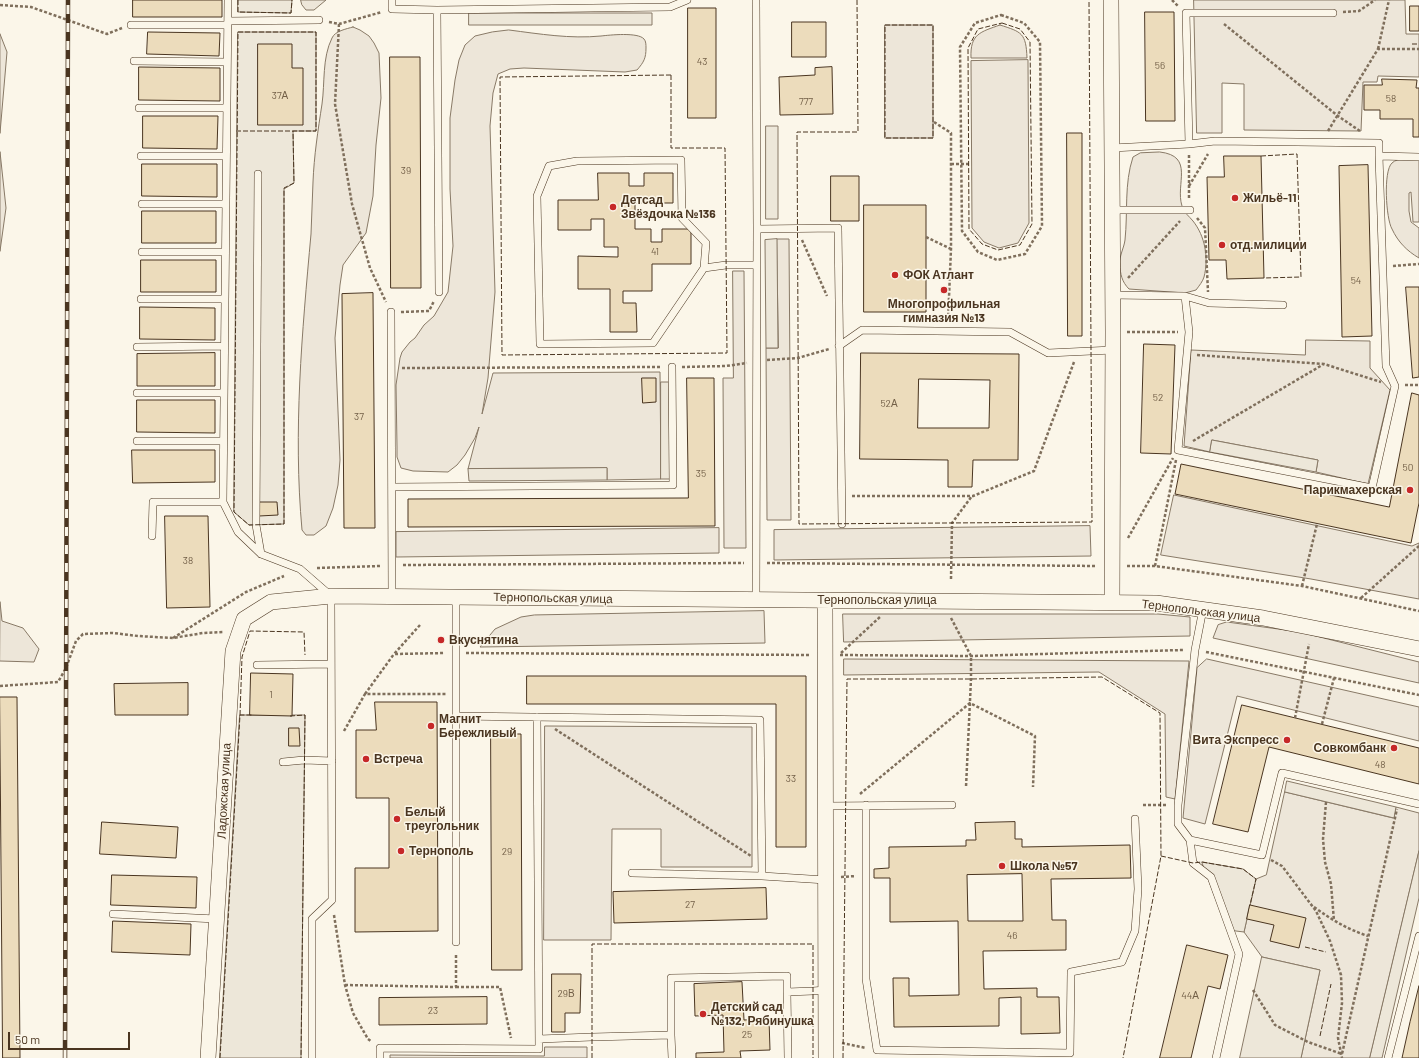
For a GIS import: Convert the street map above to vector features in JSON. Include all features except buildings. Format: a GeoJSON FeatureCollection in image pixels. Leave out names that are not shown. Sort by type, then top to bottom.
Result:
{"type":"FeatureCollection","features":[{"type":"Feature","properties":{"kind":"street"},"geometry":{"type":"LineString","coordinates":[[1111,0],[1113,295],[1112,602]]}},
{"type":"Feature","properties":{"kind":"street","name":"Тернопольская улица"},"geometry":{"type":"LineString","coordinates":[[332,596],[1156,603],[1263,618],[1419,649]]}},
{"type":"Feature","properties":{"kind":"street","name":"Ладожская улица"},"geometry":{"type":"LineString","coordinates":[[208,1058],[233,651],[244,619],[271,602],[332,596]]}},
{"type":"Feature","properties":{"kind":"street"},"geometry":{"type":"LineString","coordinates":[[825,600],[826,1058]]}},
{"type":"Feature","properties":{"kind":"lane"},"geometry":{"type":"LineString","coordinates":[[228,0],[222,502],[238,532],[261,554],[300,569],[332,596],[332,900],[312,919],[312,1058]]}},
{"type":"Feature","properties":{"kind":"lane"},"geometry":{"type":"LineString","coordinates":[[392,0],[392,9],[437,10],[670,7],[687,0]]}},
{"type":"Feature","properties":{"kind":"lane"},"geometry":{"type":"LineString","coordinates":[[756,0],[756,600]]}},
{"type":"Feature","properties":{"kind":"lane"},"geometry":{"type":"LineString","coordinates":[[437,10],[439,292]]}},
{"type":"Feature","properties":{"kind":"lane"},"geometry":{"type":"LineString","coordinates":[[1189,144],[1186,13],[1333,13]]}},
{"type":"Feature","properties":{"kind":"lane"},"geometry":{"type":"LineString","coordinates":[[131,24],[319,20]]}},
{"type":"Feature","properties":{"kind":"lane"},"geometry":{"type":"LineString","coordinates":[[134,61],[227,62]]}},
{"type":"Feature","properties":{"kind":"lane"},"geometry":{"type":"LineString","coordinates":[[139,108],[226,108]]}},
{"type":"Feature","properties":{"kind":"lane"},"geometry":{"type":"LineString","coordinates":[[1112,148],[1189,144],[1215,141],[1379,143],[1386,366],[1395,386],[1372,488],[1178,450],[1189,332],[1186,296]]}},
{"type":"Feature","properties":{"kind":"lane"},"geometry":{"type":"LineString","coordinates":[[141,156],[226,156]]}},
{"type":"Feature","properties":{"kind":"lane"},"geometry":{"type":"LineString","coordinates":[[1380,156],[1419,157]]}},
{"type":"Feature","properties":{"kind":"lane"},"geometry":{"type":"LineString","coordinates":[[704,268],[706,243],[682,218],[682,160],[577,160],[548,166],[537,196],[540,344],[653,343],[704,268],[726,265],[757,265]]}},
{"type":"Feature","properties":{"kind":"lane"},"geometry":{"type":"LineString","coordinates":[[258,174],[256,525],[261,554]]}},
{"type":"Feature","properties":{"kind":"lane"},"geometry":{"type":"LineString","coordinates":[[142,204],[226,204]]}},
{"type":"Feature","properties":{"kind":"lane"},"geometry":{"type":"LineString","coordinates":[[1112,210],[1190,210]]}},
{"type":"Feature","properties":{"kind":"lane"},"geometry":{"type":"LineString","coordinates":[[757,229],[838,228],[842,524]]}},
{"type":"Feature","properties":{"kind":"lane"},"geometry":{"type":"LineString","coordinates":[[142,252],[225,252]]}},
{"type":"Feature","properties":{"kind":"lane"},"geometry":{"type":"LineString","coordinates":[[1113,295],[1186,296],[1209,303],[1283,305]]}},
{"type":"Feature","properties":{"kind":"lane"},"geometry":{"type":"LineString","coordinates":[[141,299],[224,299]]}},
{"type":"Feature","properties":{"kind":"lane"},"geometry":{"type":"LineString","coordinates":[[391,312],[392,596]]}},
{"type":"Feature","properties":{"kind":"lane"},"geometry":{"type":"LineString","coordinates":[[839,346],[862,330],[948,331],[1010,332],[1048,353],[1113,350]]}},
{"type":"Feature","properties":{"kind":"lane"},"geometry":{"type":"LineString","coordinates":[[137,347],[224,346]]}},
{"type":"Feature","properties":{"kind":"lane"},"geometry":{"type":"LineString","coordinates":[[392,487],[673,485],[672,367]]}},
{"type":"Feature","properties":{"kind":"lane"},"geometry":{"type":"LineString","coordinates":[[137,393],[223,393]]}},
{"type":"Feature","properties":{"kind":"lane"},"geometry":{"type":"LineString","coordinates":[[137,441],[223,441]]}},
{"type":"Feature","properties":{"kind":"lane"},"geometry":{"type":"LineString","coordinates":[[152,536],[153,502],[222,502]]}},
{"type":"Feature","properties":{"kind":"lane"},"geometry":{"type":"LineString","coordinates":[[456,597],[456,942]]}},
{"type":"Feature","properties":{"kind":"lane"},"geometry":{"type":"LineString","coordinates":[[1203,609],[1195,650],[1178,805],[1178,824],[1190,840],[1193,863],[1211,877],[1239,954],[1216,1058]]}},
{"type":"Feature","properties":{"kind":"lane"},"geometry":{"type":"LineString","coordinates":[[257,665],[332,664]]}},
{"type":"Feature","properties":{"kind":"lane"},"geometry":{"type":"LineString","coordinates":[[456,716],[760,720],[762,876]]}},
{"type":"Feature","properties":{"kind":"lane"},"geometry":{"type":"LineString","coordinates":[[380,1058],[380,1048],[539,1049],[537,717]]}},
{"type":"Feature","properties":{"kind":"lane"},"geometry":{"type":"LineString","coordinates":[[283,762],[304,760],[332,761]]}},
{"type":"Feature","properties":{"kind":"lane"},"geometry":{"type":"LineString","coordinates":[[1190,840],[1262,855],[1282,773],[1419,804]]}},
{"type":"Feature","properties":{"kind":"lane"},"geometry":{"type":"LineString","coordinates":[[866,805],[866,979],[877,1050],[1028,1055],[1070,1053],[1071,972],[1122,962],[1135,931],[1138,889],[1135,819]]}},
{"type":"Feature","properties":{"kind":"lane"},"geometry":{"type":"LineString","coordinates":[[826,806],[952,805]]}},
{"type":"Feature","properties":{"kind":"lane"},"geometry":{"type":"LineString","coordinates":[[632,872],[826,878]]}},
{"type":"Feature","properties":{"kind":"lane"},"geometry":{"type":"LineString","coordinates":[[113,914],[216,919]]}},
{"type":"Feature","properties":{"kind":"lane"},"geometry":{"type":"LineString","coordinates":[[1388,1058],[1419,936]]}},
{"type":"Feature","properties":{"kind":"lane"},"geometry":{"type":"LineString","coordinates":[[672,1058],[671,978],[787,976],[788,1058]]}},
{"type":"Feature","properties":{"kind":"lane"},"geometry":{"type":"LineString","coordinates":[[787,992],[826,990]]}},
{"type":"Feature","properties":{"kind":"lane"},"geometry":{"type":"LineString","coordinates":[[539,1039],[671,1036]]}},
{"type":"Feature","properties":{"kind":"path"},"geometry":{"type":"LineString","coordinates":[[1333,13],[1359,11],[1375,0]]}},
{"type":"Feature","properties":{"kind":"path"},"geometry":{"type":"LineString","coordinates":[[1320,142],[1338,116],[1378,49],[1389,0]]}},
{"type":"Feature","properties":{"kind":"path"},"geometry":{"type":"LineString","coordinates":[[0,6],[31,7],[108,34]]}},
{"type":"Feature","properties":{"kind":"path"},"geometry":{"type":"LineString","coordinates":[[319,20],[339,24],[392,9]]}},
{"type":"Feature","properties":{"kind":"path"},"geometry":{"type":"LineString","coordinates":[[1211,14],[1338,116],[1379,143]]}},
{"type":"Feature","properties":{"kind":"path"},"geometry":{"type":"LineString","coordinates":[[1001,15],[1024,22],[1040,42],[1042,226],[1025,254],[997,260],[978,252],[962,232],[961,164],[960,47],[975,23],[1001,15]]}},
{"type":"Feature","properties":{"kind":"path"},"geometry":{"type":"LineString","coordinates":[[339,24],[335,104],[352,204],[370,268],[391,312],[429,311],[439,292]]}},
{"type":"Feature","properties":{"kind":"path"},"geometry":{"type":"LineString","coordinates":[[1378,49],[1419,49]]}},
{"type":"Feature","properties":{"kind":"path"},"geometry":{"type":"LineString","coordinates":[[934,122],[952,134],[951,249],[948,331]]}},
{"type":"Feature","properties":{"kind":"path"},"geometry":{"type":"LineString","coordinates":[[1189,186],[1215,141]]}},
{"type":"Feature","properties":{"kind":"path"},"geometry":{"type":"LineString","coordinates":[[1189,144],[1190,210],[1205,228],[1209,303]]}},
{"type":"Feature","properties":{"kind":"path"},"geometry":{"type":"LineString","coordinates":[[951,164],[969,164]]}},
{"type":"Feature","properties":{"kind":"path"},"geometry":{"type":"LineString","coordinates":[[1113,295],[1190,210]]}},
{"type":"Feature","properties":{"kind":"path"},"geometry":{"type":"LineString","coordinates":[[798,228],[839,324]]}},
{"type":"Feature","properties":{"kind":"path"},"geometry":{"type":"LineString","coordinates":[[926,237],[951,249]]}},
{"type":"Feature","properties":{"kind":"path"},"geometry":{"type":"LineString","coordinates":[[1382,266],[1419,264]]}},
{"type":"Feature","properties":{"kind":"path"},"geometry":{"type":"LineString","coordinates":[[1113,332],[1189,332]]}},
{"type":"Feature","properties":{"kind":"path"},"geometry":{"type":"LineString","coordinates":[[391,368],[726,366],[757,361],[798,358],[839,346]]}},
{"type":"Feature","properties":{"kind":"path"},"geometry":{"type":"LineString","coordinates":[[841,496],[973,496],[1034,471],[1078,352]]}},
{"type":"Feature","properties":{"kind":"path"},"geometry":{"type":"LineString","coordinates":[[1186,354],[1324,364],[1395,386],[1419,385]]}},
{"type":"Feature","properties":{"kind":"path"},"geometry":{"type":"LineString","coordinates":[[1155,566],[1178,450]]}},
{"type":"Feature","properties":{"kind":"path"},"geometry":{"type":"LineString","coordinates":[[951,579],[952,523],[973,496]]}},
{"type":"Feature","properties":{"kind":"path"},"geometry":{"type":"LineString","coordinates":[[1302,586],[1317,524]]}},
{"type":"Feature","properties":{"kind":"path"},"geometry":{"type":"LineString","coordinates":[[1361,598],[1419,546]]}},
{"type":"Feature","properties":{"kind":"path"},"geometry":{"type":"LineString","coordinates":[[392,566],[756,563],[1155,566],[1302,586],[1419,611]]}},
{"type":"Feature","properties":{"kind":"path"},"geometry":{"type":"LineString","coordinates":[[899,600],[839,655],[971,656],[1195,650],[1419,695]]}},
{"type":"Feature","properties":{"kind":"path"},"geometry":{"type":"LineString","coordinates":[[951,618],[971,656],[966,787]]}},
{"type":"Feature","properties":{"kind":"path"},"geometry":{"type":"LineString","coordinates":[[343,733],[365,694],[394,654],[420,625]]}},
{"type":"Feature","properties":{"kind":"path"},"geometry":{"type":"LineString","coordinates":[[0,686],[58,682],[66,668],[76,641],[83,634],[113,632],[138,636],[173,638],[203,633],[240,632]]}},
{"type":"Feature","properties":{"kind":"path"},"geometry":{"type":"LineString","coordinates":[[1295,718],[1309,644]]}},
{"type":"Feature","properties":{"kind":"path"},"geometry":{"type":"LineString","coordinates":[[394,654],[826,655]]}},
{"type":"Feature","properties":{"kind":"path"},"geometry":{"type":"LineString","coordinates":[[1322,724],[1334,678]]}},
{"type":"Feature","properties":{"kind":"path"},"geometry":{"type":"LineString","coordinates":[[365,694],[456,694]]}},
{"type":"Feature","properties":{"kind":"path"},"geometry":{"type":"LineString","coordinates":[[970,703],[1035,736],[1033,787]]}},
{"type":"Feature","properties":{"kind":"path"},"geometry":{"type":"LineString","coordinates":[[846,806],[970,703]]}},
{"type":"Feature","properties":{"kind":"path"},"geometry":{"type":"LineString","coordinates":[[537,717],[762,863]]}},
{"type":"Feature","properties":{"kind":"path"},"geometry":{"type":"LineString","coordinates":[[1342,1056],[1399,800]]}},
{"type":"Feature","properties":{"kind":"path"},"geometry":{"type":"LineString","coordinates":[[1326,802],[1323,838],[1331,884],[1334,921]]}},
{"type":"Feature","properties":{"kind":"path"},"geometry":{"type":"LineString","coordinates":[[1143,805],[1178,805]]}},
{"type":"Feature","properties":{"kind":"path"},"geometry":{"type":"LineString","coordinates":[[1262,855],[1282,866],[1316,911],[1330,941],[1341,975],[1342,1003],[1338,1038],[1342,1056]]}},
{"type":"Feature","properties":{"kind":"path"},"geometry":{"type":"LineString","coordinates":[[826,878],[866,876]]}},
{"type":"Feature","properties":{"kind":"path"},"geometry":{"type":"LineString","coordinates":[[332,900],[341,970],[353,1013],[368,1039],[380,1048]]}},
{"type":"Feature","properties":{"kind":"path"},"geometry":{"type":"LineString","coordinates":[[1311,904],[1334,921],[1349,929],[1368,936]]}},
{"type":"Feature","properties":{"kind":"path"},"geometry":{"type":"LineString","coordinates":[[456,942],[456,987]]}},
{"type":"Feature","properties":{"kind":"path"},"geometry":{"type":"LineString","coordinates":[[344,985],[500,987],[513,1048]]}},
{"type":"Feature","properties":{"kind":"path"},"geometry":{"type":"LineString","coordinates":[[1253,990],[1275,1025],[1308,1042],[1342,1056]]}},
{"type":"Feature","properties":{"kind":"path"},"geometry":{"type":"LineString","coordinates":[[826,1033],[843,1044],[877,1050]]}},
{"type":"Feature","properties":{"kind":"shaded area"},"geometry":{"type":"Polygon","coordinates":[[[238,0],[292,0],[291,13],[238,12],[238,0]]]}},
{"type":"Feature","properties":{"kind":"shaded area"},"geometry":{"type":"Polygon","coordinates":[[[301,0],[326,0],[314,10],[306,10],[302,5],[301,0]]]}},
{"type":"Feature","properties":{"kind":"shaded area"},"geometry":{"type":"Polygon","coordinates":[[[1194,0],[1405,0],[1406,34],[1419,34],[1419,77],[1378,76],[1377,82],[1363,82],[1361,131],[1244,130],[1244,84],[1222,83],[1222,133],[1197,133],[1194,0]]]}},
{"type":"Feature","properties":{"kind":"shaded area"},"geometry":{"type":"Polygon","coordinates":[[[469,13],[652,13],[652,25],[469,25],[469,13]]]}},
{"type":"Feature","properties":{"kind":"shaded area"},"geometry":{"type":"Polygon","coordinates":[[[885,25],[933,25],[933,138],[885,138],[885,25]]]}},
{"type":"Feature","properties":{"kind":"shaded area"},"geometry":{"type":"Polygon","coordinates":[[[1000,25],[1018,32],[1024,38],[1027,58],[971,58],[971,50],[974,39],[982,32],[1000,25]]]}},
{"type":"Feature","properties":{"kind":"shaded area"},"geometry":{"type":"Polygon","coordinates":[[[353,27],[369,36],[379,53],[381,98],[373,196],[366,233],[343,265],[340,285],[335,338],[340,460],[338,485],[333,508],[326,526],[314,535],[306,535],[302,530],[298,456],[302,345],[311,234],[314,162],[323,96],[325,62],[329,46],[333,36],[341,31],[353,27]]]}},
{"type":"Feature","properties":{"kind":"shaded area"},"geometry":{"type":"Polygon","coordinates":[[[509,30],[589,37],[624,34],[636,35],[645,40],[646,51],[644,60],[637,70],[625,72],[524,68],[510,69],[498,74],[493,93],[490,126],[495,292],[488,378],[482,414],[493,373],[660,372],[661,479],[607,480],[607,468],[468,469],[479,427],[475,438],[465,455],[457,465],[448,472],[413,471],[401,468],[397,457],[396,385],[400,358],[402,352],[410,342],[415,338],[424,325],[434,316],[448,292],[453,246],[450,189],[450,118],[459,60],[465,45],[475,36],[509,30]]]}},
{"type":"Feature","properties":{"kind":"shaded area"},"geometry":{"type":"Polygon","coordinates":[[[238,32],[316,32],[316,131],[293,131],[294,183],[284,189],[284,524],[249,525],[234,512],[238,32]]]}},
{"type":"Feature","properties":{"kind":"shaded area"},"geometry":{"type":"Polygon","coordinates":[[[0,34],[7,52],[0,133],[0,34]]]}},
{"type":"Feature","properties":{"kind":"shaded area"},"geometry":{"type":"Polygon","coordinates":[[[1028,60],[1029,223],[1018,243],[999,248],[984,242],[972,228],[971,61],[1028,60]]]}},
{"type":"Feature","properties":{"kind":"shaded area"},"geometry":{"type":"Polygon","coordinates":[[[766,126],[778,126],[778,219],[766,219],[766,126]]]}},
{"type":"Feature","properties":{"kind":"shaded area"},"geometry":{"type":"Polygon","coordinates":[[[0,152],[6,208],[0,251],[0,152]]]}},
{"type":"Feature","properties":{"kind":"shaded area"},"geometry":{"type":"Polygon","coordinates":[[[1160,152],[1171,155],[1177,159],[1180,165],[1182,172],[1180,198],[1182,206],[1185,213],[1197,227],[1205,248],[1206,262],[1201,284],[1196,290],[1185,293],[1129,289],[1123,281],[1121,274],[1120,261],[1126,230],[1128,177],[1133,157],[1140,153],[1160,152]]]}},
{"type":"Feature","properties":{"kind":"shaded area"},"geometry":{"type":"Polygon","coordinates":[[[1401,159],[1419,159],[1419,222],[1413,222],[1411,192],[1409,193],[1409,211],[1411,222],[1419,228],[1419,258],[1403,246],[1394,234],[1388,216],[1386,185],[1387,175],[1392,163],[1401,159]]]}},
{"type":"Feature","properties":{"kind":"shaded area"},"geometry":{"type":"Polygon","coordinates":[[[777,239],[789,239],[791,520],[767,520],[766,348],[778,348],[777,239]]]}},
{"type":"Feature","properties":{"kind":"shaded area"},"geometry":{"type":"Polygon","coordinates":[[[777,239],[778,348],[766,348],[765,240],[777,239]]]}},
{"type":"Feature","properties":{"kind":"shaded area"},"geometry":{"type":"Polygon","coordinates":[[[733,271],[744,271],[746,548],[724,548],[723,378],[733,378],[733,271]]]}},
{"type":"Feature","properties":{"kind":"shaded area"},"geometry":{"type":"Polygon","coordinates":[[[1306,340],[1370,341],[1370,368],[1390,390],[1368,484],[1316,472],[1318,460],[1212,440],[1210,452],[1184,446],[1191,350],[1305,355],[1306,340]]]}},
{"type":"Feature","properties":{"kind":"shaded area"},"geometry":{"type":"Polygon","coordinates":[[[661,382],[669,382],[670,479],[661,479],[661,382]]]}},
{"type":"Feature","properties":{"kind":"shaded area"},"geometry":{"type":"Polygon","coordinates":[[[1212,440],[1318,460],[1316,472],[1210,452],[1212,440]]]}},
{"type":"Feature","properties":{"kind":"shaded area"},"geometry":{"type":"Polygon","coordinates":[[[607,468],[607,480],[469,481],[468,469],[607,468]]]}},
{"type":"Feature","properties":{"kind":"shaded area"},"geometry":{"type":"Polygon","coordinates":[[[1174,495],[1412,546],[1419,543],[1419,599],[1311,579],[1161,555],[1174,495]]]}},
{"type":"Feature","properties":{"kind":"shaded area"},"geometry":{"type":"Polygon","coordinates":[[[1090,526],[1091,556],[774,560],[774,530],[1090,526]]]}},
{"type":"Feature","properties":{"kind":"shaded area"},"geometry":{"type":"Polygon","coordinates":[[[719,528],[719,553],[396,557],[396,532],[719,528]]]}},
{"type":"Feature","properties":{"kind":"shaded area"},"geometry":{"type":"Polygon","coordinates":[[[0,602],[2,621],[23,628],[39,649],[34,662],[0,661],[0,602]]]}},
{"type":"Feature","properties":{"kind":"shaded area"},"geometry":{"type":"Polygon","coordinates":[[[764,611],[765,643],[480,647],[495,629],[521,617],[534,615],[764,611]]]}},
{"type":"Feature","properties":{"kind":"shaded area"},"geometry":{"type":"Polygon","coordinates":[[[843,614],[1158,614],[1190,617],[1190,636],[844,642],[843,614]]]}},
{"type":"Feature","properties":{"kind":"shaded area"},"geometry":{"type":"Polygon","coordinates":[[[1227,622],[1300,632],[1419,662],[1419,683],[1213,638],[1218,625],[1227,622]]]}},
{"type":"Feature","properties":{"kind":"shaded area"},"geometry":{"type":"Polygon","coordinates":[[[844,659],[1189,661],[1175,799],[1166,797],[1165,714],[1099,672],[844,675],[844,659]]]}},
{"type":"Feature","properties":{"kind":"shaded area"},"geometry":{"type":"Polygon","coordinates":[[[1207,659],[1419,707],[1419,741],[1237,696],[1205,824],[1183,818],[1197,668],[1207,659]]]}},
{"type":"Feature","properties":{"kind":"shaded area"},"geometry":{"type":"Polygon","coordinates":[[[240,715],[305,715],[301,1058],[220,1058],[240,715]]]}},
{"type":"Feature","properties":{"kind":"shaded area"},"geometry":{"type":"Polygon","coordinates":[[[545,726],[752,727],[752,867],[661,867],[661,829],[612,829],[611,940],[544,940],[545,726]]]}},
{"type":"Feature","properties":{"kind":"shaded area"},"geometry":{"type":"Polygon","coordinates":[[[1287,781],[1396,807],[1394,818],[1285,792],[1287,781]]]}},
{"type":"Feature","properties":{"kind":"shaded area"},"geometry":{"type":"Polygon","coordinates":[[[1285,792],[1393,818],[1396,807],[1419,813],[1419,851],[1370,1058],[1301,1058],[1320,970],[1262,957],[1244,932],[1256,879],[1266,875],[1285,792]]]}},
{"type":"Feature","properties":{"kind":"shaded area"},"geometry":{"type":"Polygon","coordinates":[[[1419,851],[1419,898],[1382,1058],[1370,1058],[1419,851]]]}},
{"type":"Feature","properties":{"kind":"shaded area"},"geometry":{"type":"Polygon","coordinates":[[[1202,862],[1243,869],[1256,879],[1244,932],[1228,930],[1202,862]]]}},
{"type":"Feature","properties":{"kind":"shaded area"},"geometry":{"type":"Polygon","coordinates":[[[1262,957],[1320,970],[1301,1058],[1240,1058],[1262,957]]]}},
{"type":"Feature","properties":{"kind":"shaded area"},"geometry":{"type":"Polygon","coordinates":[[[545,1047],[587,1047],[587,1058],[390,1058],[390,1055],[544,1056],[545,1047]]]}},
{"type":"Feature","properties":{"kind":"railway"},"geometry":{"type":"LineString","coordinates":[[65,1058],[68,0]]}},
{"type":"Feature","properties":{"kind":"fence"},"geometry":{"type":"LineString","coordinates":[[238,0],[238,12],[291,13],[292,0]]}},
{"type":"Feature","properties":{"kind":"fence"},"geometry":{"type":"LineString","coordinates":[[857,0],[858,132],[797,132],[799,524],[1092,522],[1089,0]]}},
{"type":"Feature","properties":{"kind":"fence"},"geometry":{"type":"LineString","coordinates":[[1002,23],[1020,29],[1030,42],[1032,224],[1020,245],[998,250],[982,244],[969,229],[968,48],[978,29],[1002,23]]}},
{"type":"Feature","properties":{"kind":"fence"},"geometry":{"type":"LineString","coordinates":[[885,25],[933,25],[933,138],[885,138],[885,25]]}},
{"type":"Feature","properties":{"kind":"fence"},"geometry":{"type":"LineString","coordinates":[[238,32],[316,32],[316,131],[293,131],[294,183],[284,188],[284,524],[249,525],[234,512],[238,32]]}},
{"type":"Feature","properties":{"kind":"fence"},"geometry":{"type":"LineString","coordinates":[[1412,44],[1419,44]]}},
{"type":"Feature","properties":{"kind":"fence"},"geometry":{"type":"LineString","coordinates":[[671,75],[671,148],[725,148],[727,353],[502,355],[500,77],[671,75]]}},
{"type":"Feature","properties":{"kind":"fence"},"geometry":{"type":"LineString","coordinates":[[236,131],[293,131]]}},
{"type":"Feature","properties":{"kind":"fence"},"geometry":{"type":"LineString","coordinates":[[1261,156],[1297,154],[1301,277],[1264,278]]}},
{"type":"Feature","properties":{"kind":"fence"},"geometry":{"type":"LineString","coordinates":[[240,715],[242,657],[250,631],[304,632],[305,655]]}},
{"type":"Feature","properties":{"kind":"fence"},"geometry":{"type":"LineString","coordinates":[[843,1058],[847,679],[1102,677],[1160,713],[1161,856],[1123,1058]]}},
{"type":"Feature","properties":{"kind":"fence"},"geometry":{"type":"LineString","coordinates":[[220,1058],[240,715],[252,715]]}},
{"type":"Feature","properties":{"kind":"fence"},"geometry":{"type":"LineString","coordinates":[[290,716],[305,715],[301,1058]]}},
{"type":"Feature","properties":{"kind":"fence"},"geometry":{"type":"LineString","coordinates":[[1161,856],[1193,863],[1202,862],[1243,869],[1256,879],[1250,905]]}},
{"type":"Feature","properties":{"kind":"fence"},"geometry":{"type":"LineString","coordinates":[[592,1058],[592,944],[813,944],[813,1058]]}},
{"type":"Feature","properties":{"kind":"fence"},"geometry":{"type":"LineString","coordinates":[[1305,947],[1326,952]]}},
{"type":"Feature","properties":{"kind":"fence"},"geometry":{"type":"LineString","coordinates":[[1320,1036],[1331,984]]}},
{"type":"Feature","properties":{"kind":"place","name":"Жильё-11"},"geometry":{"type":"Point","coordinates":[1235,198]}},
{"type":"Feature","properties":{"kind":"place","name":"Детсад Звёздочка №136"},"geometry":{"type":"Point","coordinates":[613,207]}},
{"type":"Feature","properties":{"kind":"place","name":"отд.милиции"},"geometry":{"type":"Point","coordinates":[1222,245]}},
{"type":"Feature","properties":{"kind":"place","name":"ФОК Атлант"},"geometry":{"type":"Point","coordinates":[895,275]}},
{"type":"Feature","properties":{"kind":"place","name":"Многопрофильная гимназия №13"},"geometry":{"type":"Point","coordinates":[944,290]}},
{"type":"Feature","properties":{"kind":"place","name":"Парикмахерская"},"geometry":{"type":"Point","coordinates":[1410,490]}},
{"type":"Feature","properties":{"kind":"place","name":"Вкуснятина"},"geometry":{"type":"Point","coordinates":[441,640]}},
{"type":"Feature","properties":{"kind":"place","name":"Магнит Бережливый"},"geometry":{"type":"Point","coordinates":[431,726]}},
{"type":"Feature","properties":{"kind":"place","name":"Вита Экспресс"},"geometry":{"type":"Point","coordinates":[1287,740]}},
{"type":"Feature","properties":{"kind":"place","name":"Совкомбанк"},"geometry":{"type":"Point","coordinates":[1394,748]}},
{"type":"Feature","properties":{"kind":"place","name":"Встреча"},"geometry":{"type":"Point","coordinates":[366,759]}},
{"type":"Feature","properties":{"kind":"place","name":"Белый треугольник"},"geometry":{"type":"Point","coordinates":[397,819]}},
{"type":"Feature","properties":{"kind":"place","name":"Тернополь"},"geometry":{"type":"Point","coordinates":[401,851]}},
{"type":"Feature","properties":{"kind":"place","name":"Школа №57"},"geometry":{"type":"Point","coordinates":[1002,866]}},
{"type":"Feature","properties":{"kind":"place","name":"Детский сад №132, Рябинушка"},"geometry":{"type":"Point","coordinates":[703,1014]}}]}
